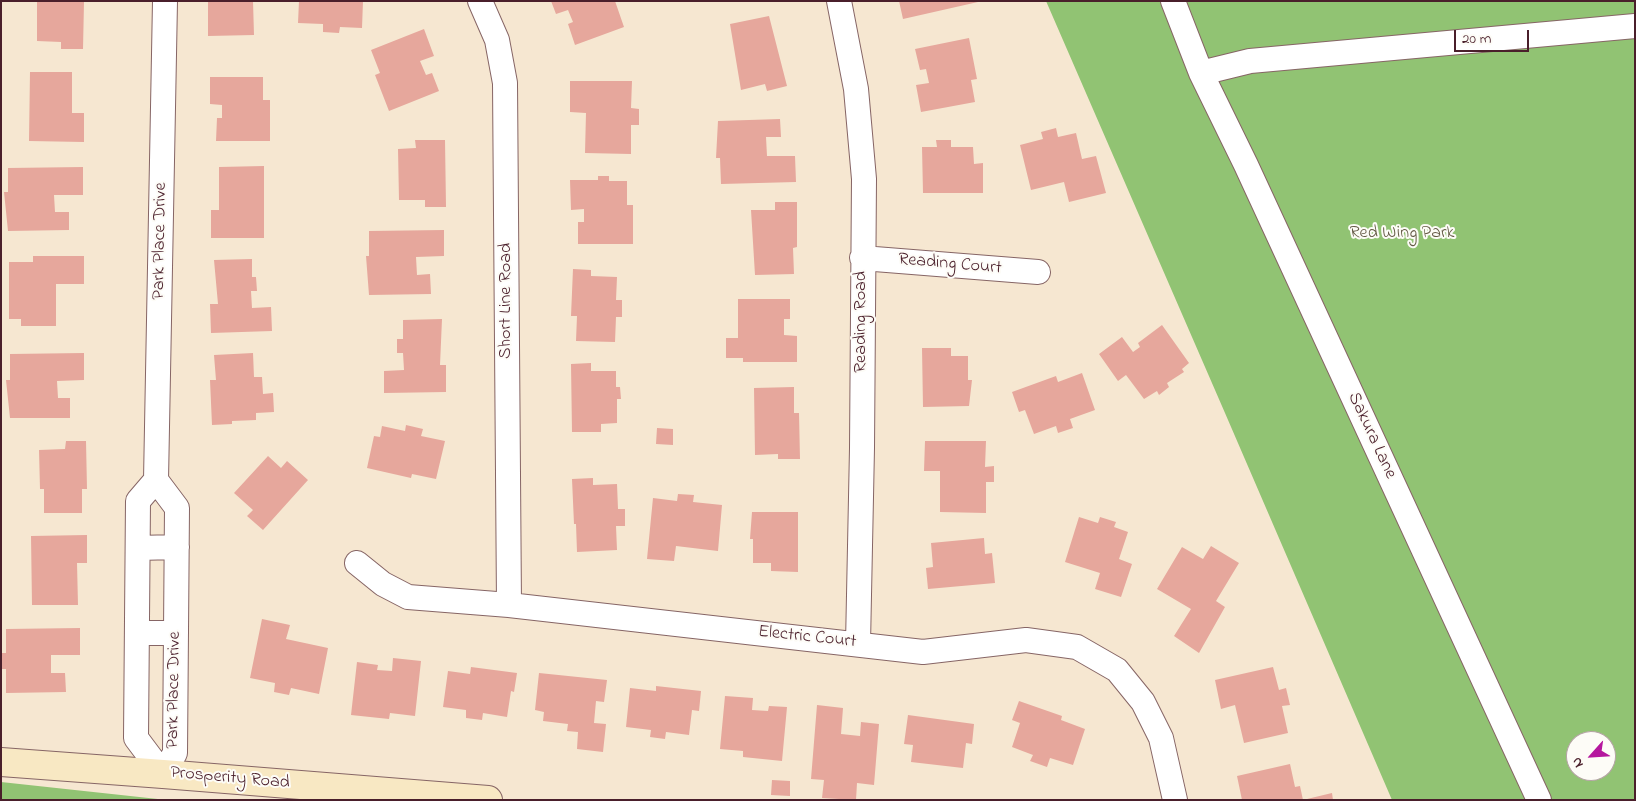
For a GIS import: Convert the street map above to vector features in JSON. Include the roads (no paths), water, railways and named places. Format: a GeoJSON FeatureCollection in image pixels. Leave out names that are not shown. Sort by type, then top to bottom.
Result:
{"type":"FeatureCollection","features":[{"type":"Feature","properties":{"kind":"street","name":"Park Place Drive"},"geometry":{"type":"LineString","coordinates":[[156,480],[138,500],[136,738],[163,774],[175,753],[177,547],[177,508],[156,480],[166,1]]}},
{"type":"Feature","properties":{"kind":"street","name":"Short Line Road"},"geometry":{"type":"LineString","coordinates":[[480,1],[497,40],[505,83],[508,605]]}},
{"type":"Feature","properties":{"kind":"street","name":"Reading Road"},"geometry":{"type":"LineString","coordinates":[[839,1],[856,89],[864,179],[858,644]]}},
{"type":"Feature","properties":{"kind":"street","name":"Sakura Lane"},"geometry":{"type":"LineString","coordinates":[[1174,1],[1201,73],[1250,174],[1539,800]]}},
{"type":"Feature","properties":{"kind":"street"},"geometry":{"type":"LineString","coordinates":[[1201,73],[1250,61],[1635,26]]}},
{"type":"Feature","properties":{"kind":"street","name":"Reading Court"},"geometry":{"type":"LineString","coordinates":[[862,258],[1038,272]]}},
{"type":"Feature","properties":{"kind":"street"},"geometry":{"type":"LineString","coordinates":[[138,548],[177,547]]}},
{"type":"Feature","properties":{"kind":"street","name":"Electric Court"},"geometry":{"type":"LineString","coordinates":[[357,563],[383,584],[408,597],[508,605],[923,652],[1026,640],[1077,647],[1117,670],[1143,702],[1161,738],[1175,800]]}},
{"type":"Feature","properties":{"kind":"street"},"geometry":{"type":"LineString","coordinates":[[137,633],[176,633]]}},
{"type":"Feature","properties":{"kind":"street","name":"Prosperity Road"},"geometry":{"type":"LineString","coordinates":[[1,762],[163,774],[342,794],[488,800]]}},
{"type":"Feature","properties":{"kind":"park label","name":"Red Wing Park"},"geometry":{"type":"Point","coordinates":[1402,234]}}]}
